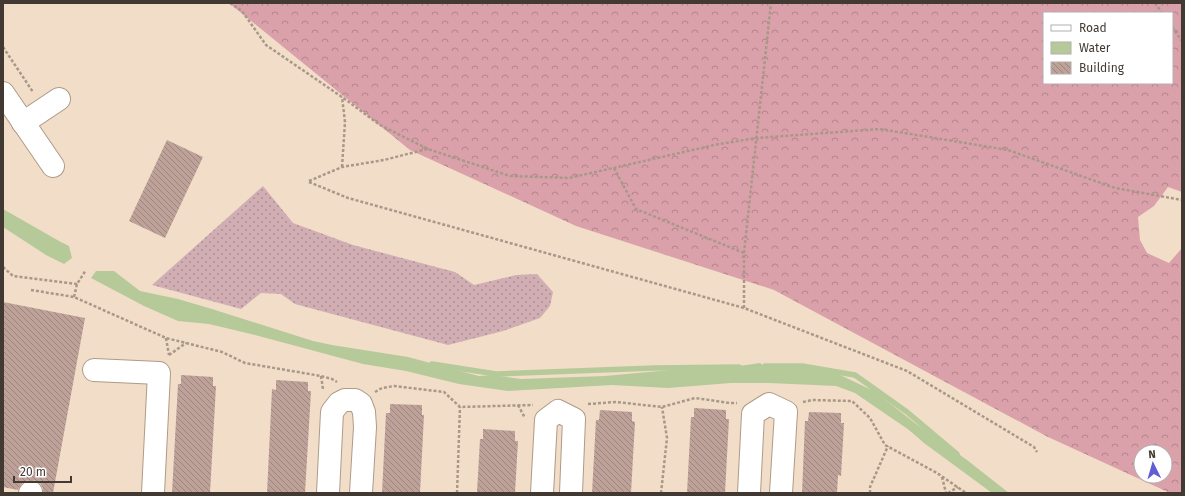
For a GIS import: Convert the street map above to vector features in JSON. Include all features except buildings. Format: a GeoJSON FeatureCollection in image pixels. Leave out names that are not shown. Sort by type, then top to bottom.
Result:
{"type":"FeatureCollection","features":[{"type":"Feature","properties":{"kind":"street"},"geometry":{"type":"LineString","coordinates":[[3,93],[53,166]]}},
{"type":"Feature","properties":{"kind":"street"},"geometry":{"type":"LineString","coordinates":[[23,123],[52,104]]}},
{"type":"Feature","properties":{"kind":"street"},"geometry":{"type":"LineString","coordinates":[[94,370],[159,373],[153,493]]}},
{"type":"Feature","properties":{"kind":"street"},"geometry":{"type":"LineString","coordinates":[[328,493],[332,412],[338,403],[345,400],[355,400],[361,404],[364,412],[365,427],[361,493]]}},
{"type":"Feature","properties":{"kind":"street"},"geometry":{"type":"LineString","coordinates":[[748,493],[753,414],[769,404],[786,412],[781,493]]}},
{"type":"Feature","properties":{"kind":"street"},"geometry":{"type":"LineString","coordinates":[[542,493],[546,420],[558,411],[574,419],[571,493]]}},
{"type":"Feature","properties":{"kind":"path"},"geometry":{"type":"LineString","coordinates":[[230,3],[242,11],[266,45],[380,125],[428,149],[510,176],[569,178],[719,144],[757,138],[880,129],[1008,150],[1115,188],[1182,200]]}},
{"type":"Feature","properties":{"kind":"path"},"geometry":{"type":"LineString","coordinates":[[744,308],[744,253],[771,3]]}},
{"type":"Feature","properties":{"kind":"path"},"geometry":{"type":"LineString","coordinates":[[1155,3],[1161,12]]}},
{"type":"Feature","properties":{"kind":"path"},"geometry":{"type":"LineString","coordinates":[[1173,28],[1182,41]]}},
{"type":"Feature","properties":{"kind":"path"},"geometry":{"type":"LineString","coordinates":[[3,47],[52,104]]}},
{"type":"Feature","properties":{"kind":"path"},"geometry":{"type":"LineString","coordinates":[[342,97],[345,122],[342,167]]}},
{"type":"Feature","properties":{"kind":"path"},"geometry":{"type":"LineString","coordinates":[[428,149],[384,160],[342,167],[309,182],[348,198],[744,308],[907,371],[1034,447],[1037,452]]}},
{"type":"Feature","properties":{"kind":"path"},"geometry":{"type":"LineString","coordinates":[[614,168],[636,209],[744,253]]}},
{"type":"Feature","properties":{"kind":"path"},"geometry":{"type":"LineString","coordinates":[[3,267],[13,276],[77,284]]}},
{"type":"Feature","properties":{"kind":"path"},"geometry":{"type":"LineString","coordinates":[[74,297],[77,284],[86,270]]}},
{"type":"Feature","properties":{"kind":"path"},"geometry":{"type":"LineString","coordinates":[[31,290],[74,297],[166,338],[222,352],[245,363],[321,376],[332,379],[341,385]]}},
{"type":"Feature","properties":{"kind":"path"},"geometry":{"type":"LineString","coordinates":[[166,338],[169,355],[168,360]]}},
{"type":"Feature","properties":{"kind":"path"},"geometry":{"type":"LineString","coordinates":[[169,355],[186,343]]}},
{"type":"Feature","properties":{"kind":"path"},"geometry":{"type":"LineString","coordinates":[[373,394],[382,388],[394,386],[444,392],[460,407],[535,404],[558,411],[569,406],[616,402],[662,407],[695,398],[734,403],[754,400],[769,404],[781,400],[797,403],[812,400],[852,401],[870,418],[885,445],[937,473],[966,493]]}},
{"type":"Feature","properties":{"kind":"path"},"geometry":{"type":"LineString","coordinates":[[457,493],[460,407]]}},
{"type":"Feature","properties":{"kind":"path"},"geometry":{"type":"LineString","coordinates":[[661,493],[667,438],[662,407]]}},
{"type":"Feature","properties":{"kind":"path"},"geometry":{"type":"LineString","coordinates":[[870,493],[870,487],[888,446]]}},
{"type":"Feature","properties":{"kind":"path"},"geometry":{"type":"LineString","coordinates":[[942,477],[947,493],[958,487]]}},
{"type":"Feature","properties":{"kind":"shaded area"},"geometry":{"type":"Polygon","coordinates":[[[263,186],[293,223],[353,245],[455,272],[474,285],[516,275],[537,274],[553,292],[550,306],[540,318],[503,331],[448,345],[295,304],[281,294],[261,293],[241,309],[152,285],[263,186]]]}},
{"type":"Feature","properties":{"kind":"green space"},"geometry":{"type":"Polygon","coordinates":[[[229,3],[1182,3],[1182,192],[1168,187],[1154,206],[1138,217],[1140,240],[1147,253],[1169,263],[1182,248],[1182,493],[1170,493],[1150,484],[1173,484],[1173,444],[1133,444],[1133,476],[1048,437],[774,290],[576,226],[410,150],[229,3]]]}},
{"type":"Feature","properties":{"kind":"water"},"geometry":{"type":"Polygon","coordinates":[[[3,209],[69,246],[72,258],[64,264],[46,255],[3,227],[3,209]]]}},
{"type":"Feature","properties":{"kind":"water"},"geometry":{"type":"Polygon","coordinates":[[[96,271],[114,271],[140,291],[178,299],[313,341],[408,357],[479,376],[493,375],[521,379],[605,376],[670,370],[712,370],[760,363],[764,366],[838,370],[838,374],[874,391],[1009,493],[992,493],[924,443],[909,430],[855,393],[836,386],[731,383],[668,388],[612,385],[508,391],[459,384],[406,371],[363,364],[209,324],[178,321],[144,306],[91,278],[96,271]]]}},
{"type":"Feature","properties":{"kind":"waterway"},"geometry":{"type":"LineString","coordinates":[[432,364],[496,374],[654,368],[739,367]]}},
{"type":"Feature","properties":{"kind":"waterway"},"geometry":{"type":"LineString","coordinates":[[765,366],[802,366],[855,375],[907,412],[957,454]]}}]}
